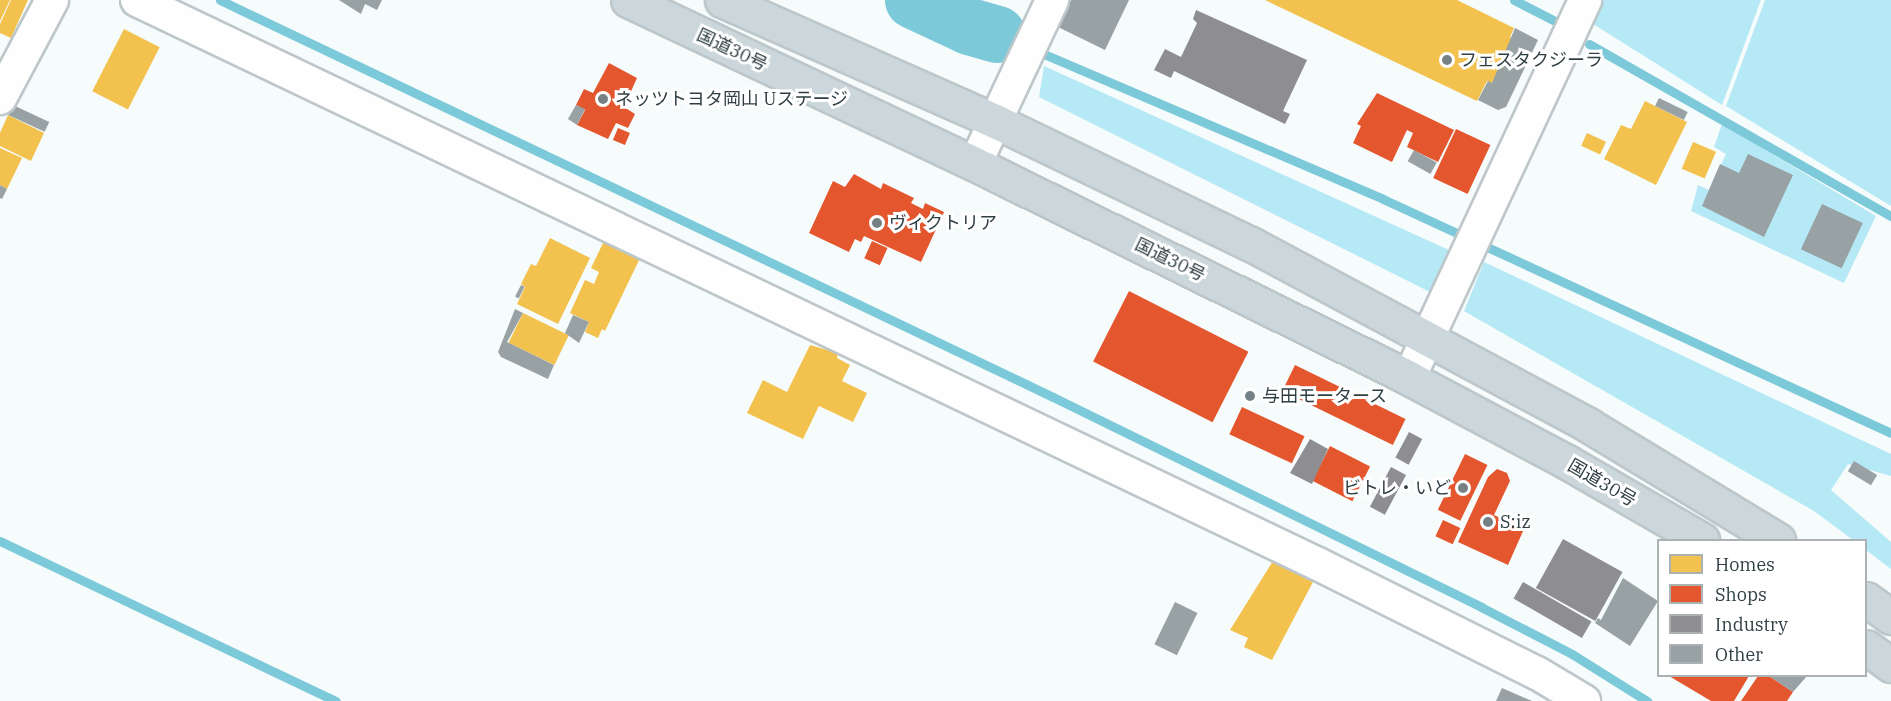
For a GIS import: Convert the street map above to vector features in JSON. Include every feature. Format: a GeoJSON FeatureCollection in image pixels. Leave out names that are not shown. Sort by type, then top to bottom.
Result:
{"type":"FeatureCollection","features":[{"type":"Feature","properties":{"kind":"highway","name":"国道30号"},"geometry":{"type":"LineString","coordinates":[[628,0],[975,164],[1408,378],[1567,462],[1700,539]]}},
{"type":"Feature","properties":{"kind":"highway"},"geometry":{"type":"LineString","coordinates":[[722,0],[995,121],[1251,244],[1428,336],[1588,425],[1776,539]]}},
{"type":"Feature","properties":{"kind":"highway"},"geometry":{"type":"LineString","coordinates":[[1867,600],[1891,617]]}},
{"type":"Feature","properties":{"kind":"highway"},"geometry":{"type":"LineString","coordinates":[[1867,647],[1891,664]]}},
{"type":"Feature","properties":{"kind":"street"},"geometry":{"type":"LineString","coordinates":[[0,98],[52,0]]}},
{"type":"Feature","properties":{"kind":"street"},"geometry":{"type":"LineString","coordinates":[[137,0],[1167,490],[1474,641],[1584,701]]}},
{"type":"Feature","properties":{"kind":"street"},"geometry":{"type":"LineString","coordinates":[[975,164],[1052,0]]}},
{"type":"Feature","properties":{"kind":"street"},"geometry":{"type":"LineString","coordinates":[[1408,378],[1585,0]]}},
{"type":"Feature","properties":{"kind":"shaded area"},"geometry":{"type":"Polygon","coordinates":[[[1599,0],[1761,0],[1722,105],[1590,22],[1599,0]]]}},
{"type":"Feature","properties":{"kind":"shaded area"},"geometry":{"type":"Polygon","coordinates":[[[1765,0],[1891,0],[1891,206],[1726,106],[1765,0]]]}},
{"type":"Feature","properties":{"kind":"shaded area"},"geometry":{"type":"Polygon","coordinates":[[[1044,66],[1449,250],[1430,292],[1039,97],[1044,66]]]}},
{"type":"Feature","properties":{"kind":"shaded area"},"geometry":{"type":"Polygon","coordinates":[[[1722,124],[1876,216],[1844,283],[1691,211],[1698,185],[1709,190],[1726,154],[1714,147],[1722,124]]]}},
{"type":"Feature","properties":{"kind":"shaded area"},"geometry":{"type":"Polygon","coordinates":[[[1484,262],[1891,454],[1891,476],[1848,464],[1831,490],[1891,542],[1891,569],[1867,551],[1867,539],[1852,539],[1814,511],[1464,311],[1484,262]]]}},
{"type":"Feature","properties":{"kind":"building: Homes"},"geometry":{"type":"Polygon","coordinates":[[[0,0],[10,0],[0,21],[0,0]]]}},
{"type":"Feature","properties":{"kind":"building: Homes"},"geometry":{"type":"Polygon","coordinates":[[[11,0],[28,0],[11,38],[0,33],[0,24],[11,0]]]}},
{"type":"Feature","properties":{"kind":"building: Homes","name":"フェスタクジーラ"},"geometry":{"type":"Polygon","coordinates":[[[1265,0],[1457,0],[1514,28],[1510,37],[1513,39],[1492,83],[1487,81],[1477,101],[1265,0]]]}},
{"type":"Feature","properties":{"kind":"building: Homes"},"geometry":{"type":"Polygon","coordinates":[[[124,29],[160,47],[128,110],[92,91],[124,29]]]}},
{"type":"Feature","properties":{"kind":"building: Homes"},"geometry":{"type":"Polygon","coordinates":[[[1645,101],[1687,122],[1656,185],[1604,159],[1621,125],[1631,129],[1645,101]]]}},
{"type":"Feature","properties":{"kind":"building: Homes"},"geometry":{"type":"Polygon","coordinates":[[[8,115],[44,133],[31,161],[0,146],[0,133],[8,115]]]}},
{"type":"Feature","properties":{"kind":"building: Homes"},"geometry":{"type":"Polygon","coordinates":[[[1587,133],[1606,142],[1600,155],[1581,146],[1587,133]]]}},
{"type":"Feature","properties":{"kind":"building: Homes"},"geometry":{"type":"Polygon","coordinates":[[[1693,142],[1716,152],[1705,178],[1682,169],[1693,142]]]}},
{"type":"Feature","properties":{"kind":"building: Homes"},"geometry":{"type":"Polygon","coordinates":[[[0,148],[22,158],[7,189],[0,185],[0,148]]]}},
{"type":"Feature","properties":{"kind":"building: Homes"},"geometry":{"type":"Polygon","coordinates":[[[550,238],[590,258],[558,324],[517,304],[525,287],[521,284],[531,264],[536,266],[550,238]]]}},
{"type":"Feature","properties":{"kind":"building: Homes"},"geometry":{"type":"Polygon","coordinates":[[[605,239],[641,256],[605,331],[602,329],[598,338],[585,332],[589,322],[570,313],[585,280],[594,284],[599,272],[591,268],[605,239]]]}},
{"type":"Feature","properties":{"kind":"building: Homes"},"geometry":{"type":"Polygon","coordinates":[[[523,313],[569,335],[554,365],[509,343],[523,313]]]}},
{"type":"Feature","properties":{"kind":"building: Homes"},"geometry":{"type":"Polygon","coordinates":[[[810,345],[838,353],[837,358],[850,365],[842,381],[867,393],[853,422],[819,406],[803,439],[747,413],[763,380],[787,392],[810,345]]]}},
{"type":"Feature","properties":{"kind":"building: Homes"},"geometry":{"type":"Polygon","coordinates":[[[1273,561],[1314,580],[1272,660],[1244,647],[1248,638],[1230,630],[1273,561]]]}},
{"type":"Feature","properties":{"kind":"building: Shops","name":"ネッツトヨタ岡山 Uステージ"},"geometry":{"type":"Polygon","coordinates":[[[609,63],[637,78],[624,107],[635,114],[628,128],[616,123],[608,139],[577,125],[585,110],[576,105],[584,89],[593,93],[609,63]]]}},
{"type":"Feature","properties":{"kind":"building: Shops"},"geometry":{"type":"Polygon","coordinates":[[[1377,93],[1454,130],[1438,162],[1407,147],[1413,133],[1407,130],[1392,162],[1353,143],[1361,126],[1357,124],[1377,93]]]}},
{"type":"Feature","properties":{"kind":"building: Shops"},"geometry":{"type":"Polygon","coordinates":[[[618,128],[630,133],[625,145],[613,140],[618,128]]]}},
{"type":"Feature","properties":{"kind":"building: Shops"},"geometry":{"type":"Polygon","coordinates":[[[1456,129],[1490,145],[1468,194],[1433,178],[1456,129]]]}},
{"type":"Feature","properties":{"kind":"building: Shops","name":"ヴィクトリア"},"geometry":{"type":"Polygon","coordinates":[[[854,174],[881,189],[883,183],[914,198],[911,203],[923,209],[925,203],[944,212],[921,262],[864,236],[861,242],[855,239],[849,252],[809,233],[833,181],[845,187],[854,174]]]}},
{"type":"Feature","properties":{"kind":"building: Shops"},"geometry":{"type":"Polygon","coordinates":[[[872,241],[888,248],[880,265],[864,258],[872,241]]]}},
{"type":"Feature","properties":{"kind":"building: Shops"},"geometry":{"type":"Polygon","coordinates":[[[1129,291],[1248,352],[1213,422],[1093,361],[1129,291]]]}},
{"type":"Feature","properties":{"kind":"building: Shops"},"geometry":{"type":"Polygon","coordinates":[[[1295,365],[1406,419],[1393,445],[1282,391],[1295,365]]]}},
{"type":"Feature","properties":{"kind":"building: Shops"},"geometry":{"type":"Polygon","coordinates":[[[1242,407],[1305,436],[1292,463],[1229,434],[1242,407]]]}},
{"type":"Feature","properties":{"kind":"building: Shops"},"geometry":{"type":"Polygon","coordinates":[[[1330,446],[1370,466],[1352,501],[1312,481],[1330,446]]]}},
{"type":"Feature","properties":{"kind":"building: Shops","name":"ビトレ・いど"},"geometry":{"type":"Polygon","coordinates":[[[1465,454],[1487,465],[1460,521],[1438,510],[1465,454]]]}},
{"type":"Feature","properties":{"kind":"building: Shops","name":"S:iz"},"geometry":{"type":"Polygon","coordinates":[[[1497,469],[1507,473],[1510,481],[1494,515],[1524,529],[1508,565],[1458,542],[1488,477],[1497,469]]]}},
{"type":"Feature","properties":{"kind":"building: Shops"},"geometry":{"type":"Polygon","coordinates":[[[1443,520],[1460,528],[1453,544],[1435,536],[1443,520]]]}},
{"type":"Feature","properties":{"kind":"building: Shops"},"geometry":{"type":"Polygon","coordinates":[[[1671,677],[1748,677],[1734,701],[1711,701],[1671,677]]]}},
{"type":"Feature","properties":{"kind":"building: Shops"},"geometry":{"type":"Polygon","coordinates":[[[1757,677],[1770,677],[1793,692],[1787,701],[1741,701],[1757,677]]]}},
{"type":"Feature","properties":{"kind":"building: Industry"},"geometry":{"type":"Polygon","coordinates":[[[1196,10],[1307,60],[1283,111],[1290,114],[1285,124],[1174,71],[1171,78],[1154,70],[1165,49],[1181,57],[1197,23],[1193,19],[1196,10]]]}},
{"type":"Feature","properties":{"kind":"building: Industry"},"geometry":{"type":"Polygon","coordinates":[[[1409,432],[1422,439],[1409,465],[1395,458],[1409,432]]]}},
{"type":"Feature","properties":{"kind":"building: Industry"},"geometry":{"type":"Polygon","coordinates":[[[1310,439],[1328,449],[1312,484],[1290,473],[1310,439]]]}},
{"type":"Feature","properties":{"kind":"building: Industry"},"geometry":{"type":"Polygon","coordinates":[[[1391,467],[1406,475],[1385,515],[1370,507],[1391,467]]]}},
{"type":"Feature","properties":{"kind":"building: Industry"},"geometry":{"type":"Polygon","coordinates":[[[1563,539],[1622,572],[1595,621],[1536,588],[1563,539]]]}},
{"type":"Feature","properties":{"kind":"building: Industry"},"geometry":{"type":"Polygon","coordinates":[[[1523,582],[1591,622],[1582,638],[1514,598],[1523,582]]]}},
{"type":"Feature","properties":{"kind":"building: Other"},"geometry":{"type":"Polygon","coordinates":[[[339,0],[382,0],[377,10],[365,4],[361,14],[339,0]]]}},
{"type":"Feature","properties":{"kind":"building: Other"},"geometry":{"type":"Polygon","coordinates":[[[1071,0],[1129,0],[1105,50],[1058,27],[1071,0]]]}},
{"type":"Feature","properties":{"kind":"building: Other"},"geometry":{"type":"Polygon","coordinates":[[[1515,28],[1538,40],[1506,107],[1498,110],[1478,100],[1488,81],[1492,83],[1515,28]]]}},
{"type":"Feature","properties":{"kind":"building: Other"},"geometry":{"type":"Polygon","coordinates":[[[1659,98],[1688,112],[1684,120],[1655,106],[1659,98]]]}},
{"type":"Feature","properties":{"kind":"building: Other"},"geometry":{"type":"Polygon","coordinates":[[[13,105],[49,122],[45,132],[8,115],[13,105]]]}},
{"type":"Feature","properties":{"kind":"building: Other"},"geometry":{"type":"Polygon","coordinates":[[[576,105],[585,109],[577,125],[568,119],[576,105]]]}},
{"type":"Feature","properties":{"kind":"building: Other"},"geometry":{"type":"Polygon","coordinates":[[[1414,150],[1437,163],[1430,174],[1408,161],[1414,150]]]}},
{"type":"Feature","properties":{"kind":"building: Other"},"geometry":{"type":"Polygon","coordinates":[[[1748,154],[1793,175],[1764,237],[1702,206],[1720,164],[1739,173],[1748,154]]]}},
{"type":"Feature","properties":{"kind":"building: Other"},"geometry":{"type":"Polygon","coordinates":[[[0,185],[7,189],[2,199],[0,198],[0,185]]]}},
{"type":"Feature","properties":{"kind":"building: Other"},"geometry":{"type":"Polygon","coordinates":[[[1822,204],[1863,223],[1842,268],[1801,249],[1822,204]]]}},
{"type":"Feature","properties":{"kind":"building: Other"},"geometry":{"type":"Polygon","coordinates":[[[521,285],[525,287],[519,298],[515,297],[521,285]]]}},
{"type":"Feature","properties":{"kind":"building: Other"},"geometry":{"type":"Polygon","coordinates":[[[515,309],[523,313],[507,342],[554,365],[548,379],[501,357],[498,352],[515,309]]]}},
{"type":"Feature","properties":{"kind":"building: Other"},"geometry":{"type":"Polygon","coordinates":[[[573,315],[589,322],[579,343],[565,333],[573,315]]]}},
{"type":"Feature","properties":{"kind":"building: Other"},"geometry":{"type":"Polygon","coordinates":[[[1854,461],[1877,475],[1871,485],[1848,471],[1854,461]]]}},
{"type":"Feature","properties":{"kind":"building: Other"},"geometry":{"type":"Polygon","coordinates":[[[1623,578],[1657,600],[1630,646],[1595,623],[1598,618],[1601,620],[1623,578]]]}},
{"type":"Feature","properties":{"kind":"building: Other"},"geometry":{"type":"Polygon","coordinates":[[[1175,602],[1197,613],[1177,655],[1154,644],[1175,602]]]}},
{"type":"Feature","properties":{"kind":"building: Other"},"geometry":{"type":"Polygon","coordinates":[[[1770,677],[1806,677],[1793,692],[1770,677]]]}},
{"type":"Feature","properties":{"kind":"building: Other"},"geometry":{"type":"Polygon","coordinates":[[[1502,688],[1532,701],[1496,701],[1502,688]]]}},
{"type":"Feature","properties":{"kind":"waterway"},"geometry":{"type":"LineString","coordinates":[[220,0],[1053,397],[1481,607],[1572,654],[1647,701]]}},
{"type":"Feature","properties":{"kind":"waterway"},"geometry":{"type":"LineString","coordinates":[[913,0],[969,26],[997,34]]}},
{"type":"Feature","properties":{"kind":"waterway"},"geometry":{"type":"LineString","coordinates":[[1514,0],[1559,23]]}},
{"type":"Feature","properties":{"kind":"waterway"},"geometry":{"type":"LineString","coordinates":[[997,34],[1383,199],[1891,433]]}},
{"type":"Feature","properties":{"kind":"waterway"},"geometry":{"type":"LineString","coordinates":[[1589,44],[1891,216]]}},
{"type":"Feature","properties":{"kind":"waterway"},"geometry":{"type":"LineString","coordinates":[[0,541],[336,701]]}},
{"type":"Feature","properties":{"kind":"place","name":"フェスタクジーラ"},"geometry":{"type":"Point","coordinates":[1447,60]}},
{"type":"Feature","properties":{"kind":"place","name":"ネッツトヨタ岡山 Uステージ"},"geometry":{"type":"Point","coordinates":[603,99]}},
{"type":"Feature","properties":{"kind":"place","name":"ヴィクトリア"},"geometry":{"type":"Point","coordinates":[877,223]}},
{"type":"Feature","properties":{"kind":"place","name":"与田モータース"},"geometry":{"type":"Point","coordinates":[1250,396]}},
{"type":"Feature","properties":{"kind":"place","name":"ビトレ・いど"},"geometry":{"type":"Point","coordinates":[1463,488]}},
{"type":"Feature","properties":{"kind":"place","name":"S:iz"},"geometry":{"type":"Point","coordinates":[1488,522]}}]}
